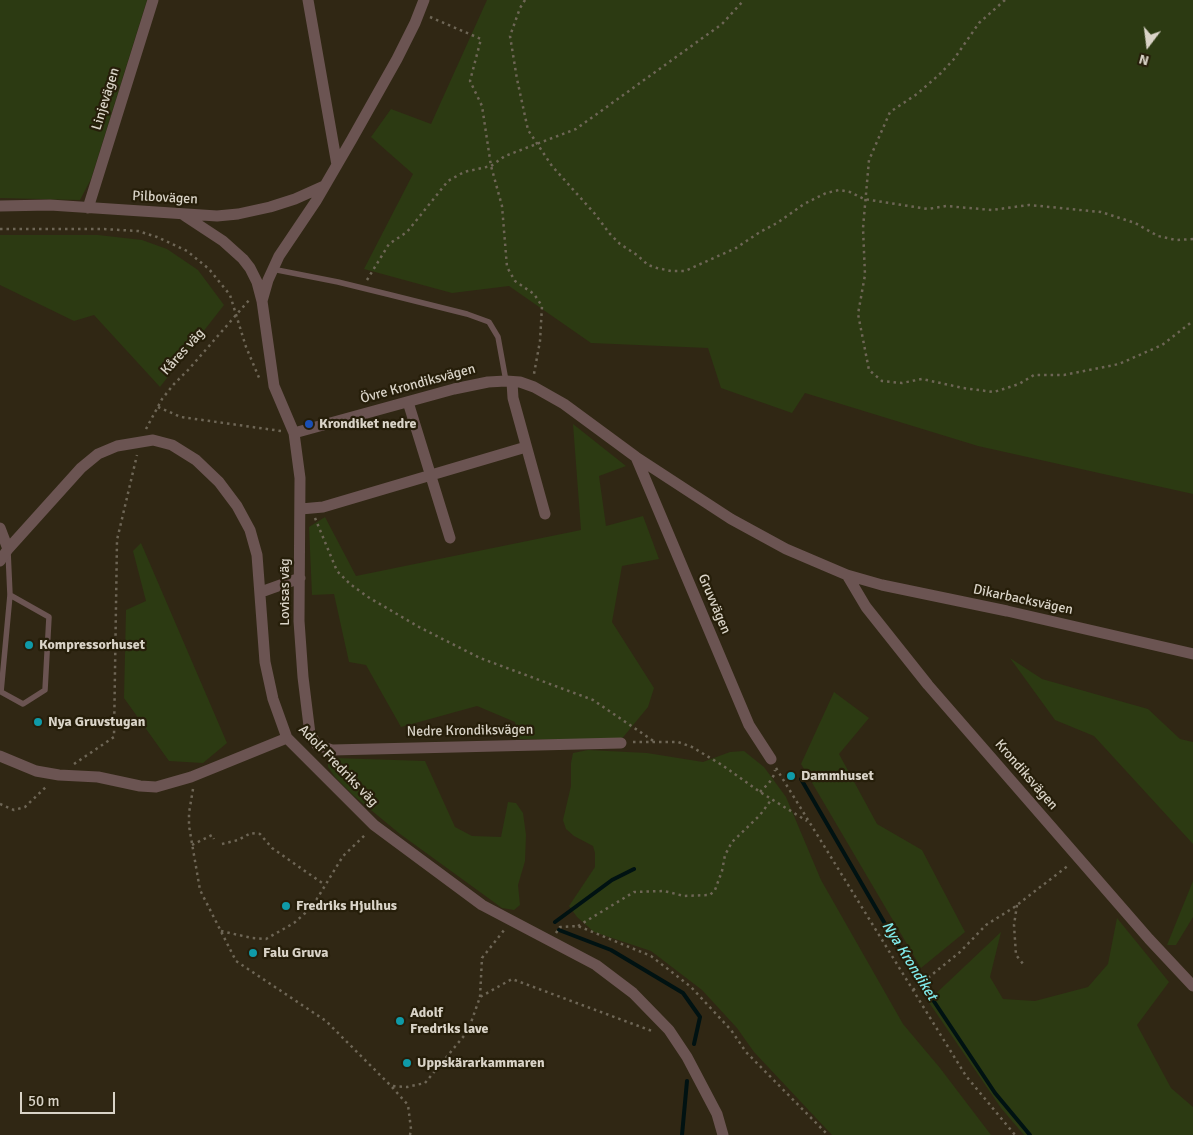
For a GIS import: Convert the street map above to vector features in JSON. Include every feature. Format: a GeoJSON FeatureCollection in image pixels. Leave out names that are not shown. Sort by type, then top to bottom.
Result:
{"type":"FeatureCollection","features":[{"type":"Feature","properties":{"kind":"street","name":"Linjevägen"},"geometry":{"type":"LineString","coordinates":[[88,208],[153,0]]}},
{"type":"Feature","properties":{"kind":"street"},"geometry":{"type":"LineString","coordinates":[[308,0],[336,165]]}},
{"type":"Feature","properties":{"kind":"street"},"geometry":{"type":"LineString","coordinates":[[262,301],[272,269],[324,186],[396,59],[420,13],[424,0]]}},
{"type":"Feature","properties":{"kind":"street","name":"Pilbovägen"},"geometry":{"type":"LineString","coordinates":[[0,206],[50,205],[217,216],[238,214],[295,200],[324,186]]}},
{"type":"Feature","properties":{"kind":"street"},"geometry":{"type":"LineString","coordinates":[[182,214],[215,235],[243,259],[250,268],[262,301],[272,378],[294,433]]}},
{"type":"Feature","properties":{"kind":"street"},"geometry":{"type":"LineString","coordinates":[[509,381],[545,514]]}},
{"type":"Feature","properties":{"kind":"street","name":"Övre Krondiksvägen"},"geometry":{"type":"LineString","coordinates":[[294,433],[472,385],[509,381],[531,386],[564,404],[636,457],[731,520],[786,549],[847,575]]}},
{"type":"Feature","properties":{"kind":"street"},"geometry":{"type":"LineString","coordinates":[[408,402],[450,538]]}},
{"type":"Feature","properties":{"kind":"street","name":"Lovisas väg"},"geometry":{"type":"LineString","coordinates":[[294,433],[306,509],[300,578],[300,621],[306,708],[310,734],[320,747]]}},
{"type":"Feature","properties":{"kind":"street","name":"Adolf Fredriks väg"},"geometry":{"type":"LineString","coordinates":[[0,561],[8,549],[81,468],[98,454],[117,446],[153,440],[172,446],[196,460],[218,482],[237,506],[250,530],[257,555],[265,662],[273,699],[287,738],[374,825],[482,905],[596,965],[633,993],[669,1030],[692,1066],[716,1114],[724,1135]]}},
{"type":"Feature","properties":{"kind":"street"},"geometry":{"type":"LineString","coordinates":[[306,509],[323,507],[526,447]]}},
{"type":"Feature","properties":{"kind":"street","name":"Gruvvägen"},"geometry":{"type":"LineString","coordinates":[[636,457],[749,725],[771,759]]}},
{"type":"Feature","properties":{"kind":"street"},"geometry":{"type":"LineString","coordinates":[[0,528],[8,549]]}},
{"type":"Feature","properties":{"kind":"street","name":"Dikarbacksvägen"},"geometry":{"type":"LineString","coordinates":[[847,575],[882,585],[1007,611],[1193,654]]}},
{"type":"Feature","properties":{"kind":"street","name":"Krondiksvägen"},"geometry":{"type":"LineString","coordinates":[[847,575],[866,607],[928,685],[1149,940],[1193,986]]}},
{"type":"Feature","properties":{"kind":"street"},"geometry":{"type":"LineString","coordinates":[[261,592],[300,578]]}},
{"type":"Feature","properties":{"kind":"street"},"geometry":{"type":"LineString","coordinates":[[0,756],[36,771],[59,775],[98,777],[140,786],[156,787],[191,777],[287,738]]}},
{"type":"Feature","properties":{"kind":"street","name":"Nedre Krondiksvägen"},"geometry":{"type":"LineString","coordinates":[[320,747],[332,750],[621,743]]}},
{"type":"Feature","properties":{"kind":"lane"},"geometry":{"type":"LineString","coordinates":[[272,269],[363,288],[467,314],[489,322],[498,337],[509,381]]}},
{"type":"Feature","properties":{"kind":"lane"},"geometry":{"type":"LineString","coordinates":[[8,549],[10,595],[1,692],[23,704],[45,690],[49,617],[10,595]]}},
{"type":"Feature","properties":{"kind":"path"},"geometry":{"type":"LineString","coordinates":[[524,0],[510,36],[526,125],[552,166],[620,244],[648,265],[671,271],[685,271],[736,248],[804,204],[826,193],[840,190],[850,192],[864,199],[928,209],[946,206],[992,210],[1029,205],[1101,212],[1135,223],[1158,236],[1176,240],[1193,239]]}},
{"type":"Feature","properties":{"kind":"path"},"geometry":{"type":"LineString","coordinates":[[363,288],[368,276],[389,244],[407,232],[448,181],[464,172],[491,166],[505,156],[576,129],[722,24],[744,0]]}},
{"type":"Feature","properties":{"kind":"path"},"geometry":{"type":"LineString","coordinates":[[1005,0],[979,23],[954,59],[941,73],[917,94],[890,112],[869,160],[864,199],[864,275],[858,314],[869,370],[882,381],[902,383],[922,379],[963,388],[994,392],[1019,384],[1034,375],[1064,375],[1118,364],[1162,345],[1193,320]]}},
{"type":"Feature","properties":{"kind":"path"},"geometry":{"type":"LineString","coordinates":[[420,13],[481,39],[470,80],[482,106],[491,166],[502,206],[507,267],[515,281],[534,294],[542,306],[540,341],[531,386]]}},
{"type":"Feature","properties":{"kind":"path"},"geometry":{"type":"LineString","coordinates":[[0,229],[138,231],[157,237],[187,251],[209,269],[230,295],[246,347],[257,372]]}},
{"type":"Feature","properties":{"kind":"path","name":"Kåres väg"},"geometry":{"type":"LineString","coordinates":[[59,775],[114,737],[117,540],[140,442],[158,407],[174,384],[236,316],[258,288]]}},
{"type":"Feature","properties":{"kind":"path"},"geometry":{"type":"LineString","coordinates":[[158,407],[181,417],[294,433]]}},
{"type":"Feature","properties":{"kind":"path"},"geometry":{"type":"LineString","coordinates":[[306,509],[337,571],[350,584],[368,597],[419,627],[480,658],[592,700],[655,742]]}},
{"type":"Feature","properties":{"kind":"path"},"geometry":{"type":"LineString","coordinates":[[621,743],[678,742],[692,747],[722,765],[771,800],[808,822]]}},
{"type":"Feature","properties":{"kind":"path"},"geometry":{"type":"LineString","coordinates":[[760,792],[774,775],[775,769],[771,759]]}},
{"type":"Feature","properties":{"kind":"path"},"geometry":{"type":"LineString","coordinates":[[771,759],[966,1076],[1015,1135]]}},
{"type":"Feature","properties":{"kind":"path"},"geometry":{"type":"LineString","coordinates":[[0,804],[14,810],[25,807],[59,775]]}},
{"type":"Feature","properties":{"kind":"path"},"geometry":{"type":"LineString","coordinates":[[191,777],[194,788],[189,813],[189,826],[200,890],[236,961],[326,1021],[408,1105],[410,1135]]}},
{"type":"Feature","properties":{"kind":"path"},"geometry":{"type":"LineString","coordinates":[[578,926],[634,892],[664,891],[684,896],[710,895],[715,890],[722,871],[725,855],[732,842],[760,815],[771,800]]}},
{"type":"Feature","properties":{"kind":"path"},"geometry":{"type":"LineString","coordinates":[[220,931],[266,939],[294,923],[312,907],[343,856],[374,825]]}},
{"type":"Feature","properties":{"kind":"path"},"geometry":{"type":"LineString","coordinates":[[222,844],[238,840],[251,833],[260,834],[272,848],[325,885]]}},
{"type":"Feature","properties":{"kind":"path"},"geometry":{"type":"LineString","coordinates":[[192,845],[212,835],[214,839]]}},
{"type":"Feature","properties":{"kind":"path"},"geometry":{"type":"LineString","coordinates":[[913,990],[960,952],[986,925],[1017,905],[1078,858]]}},
{"type":"Feature","properties":{"kind":"path"},"geometry":{"type":"LineString","coordinates":[[1017,905],[1014,925],[1016,955],[1024,965]]}},
{"type":"Feature","properties":{"kind":"path"},"geometry":{"type":"LineString","coordinates":[[391,1086],[407,1087],[425,1083],[468,1031],[480,997],[482,958],[511,921]]}},
{"type":"Feature","properties":{"kind":"path"},"geometry":{"type":"LineString","coordinates":[[550,941],[560,927],[578,926],[651,956],[692,987],[731,1030],[746,1052],[828,1135]]}},
{"type":"Feature","properties":{"kind":"path"},"geometry":{"type":"LineString","coordinates":[[480,997],[512,980],[663,1035],[669,1030]]}},
{"type":"Feature","properties":{"kind":"green space"},"geometry":{"type":"Polygon","coordinates":[[[0,0],[147,0],[91,179],[80,200],[0,198],[0,0]]]}},
{"type":"Feature","properties":{"kind":"green space"},"geometry":{"type":"Polygon","coordinates":[[[487,0],[1193,0],[1193,494],[978,446],[805,393],[792,413],[721,388],[708,348],[591,343],[509,286],[452,293],[364,269],[413,174],[371,137],[391,109],[431,124],[487,0]]]}},
{"type":"Feature","properties":{"kind":"green space"},"geometry":{"type":"Polygon","coordinates":[[[0,235],[98,235],[142,240],[167,249],[198,270],[224,305],[160,387],[94,315],[74,321],[0,285],[0,235]]]}},
{"type":"Feature","properties":{"kind":"green space"},"geometry":{"type":"Polygon","coordinates":[[[573,424],[626,466],[599,476],[606,526],[643,516],[659,559],[622,566],[612,622],[654,688],[648,707],[620,741],[520,739],[515,722],[477,706],[401,727],[366,665],[349,662],[334,594],[312,595],[309,527],[325,517],[356,576],[581,530],[573,424]]]}},
{"type":"Feature","properties":{"kind":"green space"},"geometry":{"type":"Polygon","coordinates":[[[141,543],[227,743],[203,763],[169,761],[124,698],[126,610],[146,601],[133,551],[141,543]]]}},
{"type":"Feature","properties":{"kind":"green space"},"geometry":{"type":"Polygon","coordinates":[[[1010,658],[1042,679],[1148,709],[1180,739],[1193,742],[1193,844],[1094,736],[1055,720],[1010,658]]]}},
{"type":"Feature","properties":{"kind":"green space"},"geometry":{"type":"Polygon","coordinates":[[[834,692],[869,718],[839,754],[877,824],[922,850],[965,932],[921,968],[801,764],[834,692]]]}},
{"type":"Feature","properties":{"kind":"green space"},"geometry":{"type":"Polygon","coordinates":[[[588,750],[647,753],[703,762],[730,752],[744,751],[764,767],[786,797],[821,880],[903,1024],[940,1068],[991,1135],[832,1135],[754,1052],[737,1028],[702,990],[651,951],[594,932],[577,917],[569,906],[595,867],[595,853],[593,846],[574,836],[566,829],[563,820],[571,786],[573,753],[588,750]]]}},
{"type":"Feature","properties":{"kind":"green space"},"geometry":{"type":"Polygon","coordinates":[[[334,758],[425,761],[455,827],[472,836],[501,837],[508,802],[516,803],[523,813],[526,835],[525,861],[518,885],[520,905],[514,910],[502,908],[400,834],[354,796],[335,777],[328,767],[328,760],[334,758]]]}},
{"type":"Feature","properties":{"kind":"green space"},"geometry":{"type":"Polygon","coordinates":[[[1193,881],[1193,917],[1176,945],[1167,945],[1193,881]]]}},
{"type":"Feature","properties":{"kind":"green space"},"geometry":{"type":"Polygon","coordinates":[[[1117,918],[1169,982],[1137,1025],[1171,1088],[1193,1107],[1193,1135],[1024,1135],[1001,1108],[928,1001],[1001,932],[990,977],[1003,999],[1035,1001],[1088,987],[1108,964],[1117,918]]]}},
{"type":"Feature","properties":{"kind":"waterway","name":"Nya Krondiket"},"geometry":{"type":"LineString","coordinates":[[801,779],[913,970],[995,1093],[1030,1135]]}},
{"type":"Feature","properties":{"kind":"waterway"},"geometry":{"type":"LineString","coordinates":[[555,922],[612,880],[634,869]]}},
{"type":"Feature","properties":{"kind":"waterway"},"geometry":{"type":"LineString","coordinates":[[559,930],[611,950],[683,993],[700,1017],[694,1044]]}},
{"type":"Feature","properties":{"kind":"waterway"},"geometry":{"type":"LineString","coordinates":[[682,1135],[687,1081]]}},
{"type":"Feature","properties":{"kind":"place","name":"Krondiket nedre"},"geometry":{"type":"Point","coordinates":[309,424]}},
{"type":"Feature","properties":{"kind":"place","name":"Kompressorhuset"},"geometry":{"type":"Point","coordinates":[29,645]}},
{"type":"Feature","properties":{"kind":"place","name":"Nya Gruvstugan"},"geometry":{"type":"Point","coordinates":[38,722]}},
{"type":"Feature","properties":{"kind":"place","name":"Dammhuset"},"geometry":{"type":"Point","coordinates":[791,776]}},
{"type":"Feature","properties":{"kind":"place","name":"Fredriks Hjulhus"},"geometry":{"type":"Point","coordinates":[286,906]}},
{"type":"Feature","properties":{"kind":"place","name":"Falu Gruva"},"geometry":{"type":"Point","coordinates":[253,953]}},
{"type":"Feature","properties":{"kind":"place","name":"Adolf Fredriks lave"},"geometry":{"type":"Point","coordinates":[400,1021]}},
{"type":"Feature","properties":{"kind":"place","name":"Uppskärarkammaren"},"geometry":{"type":"Point","coordinates":[407,1063]}}]}
